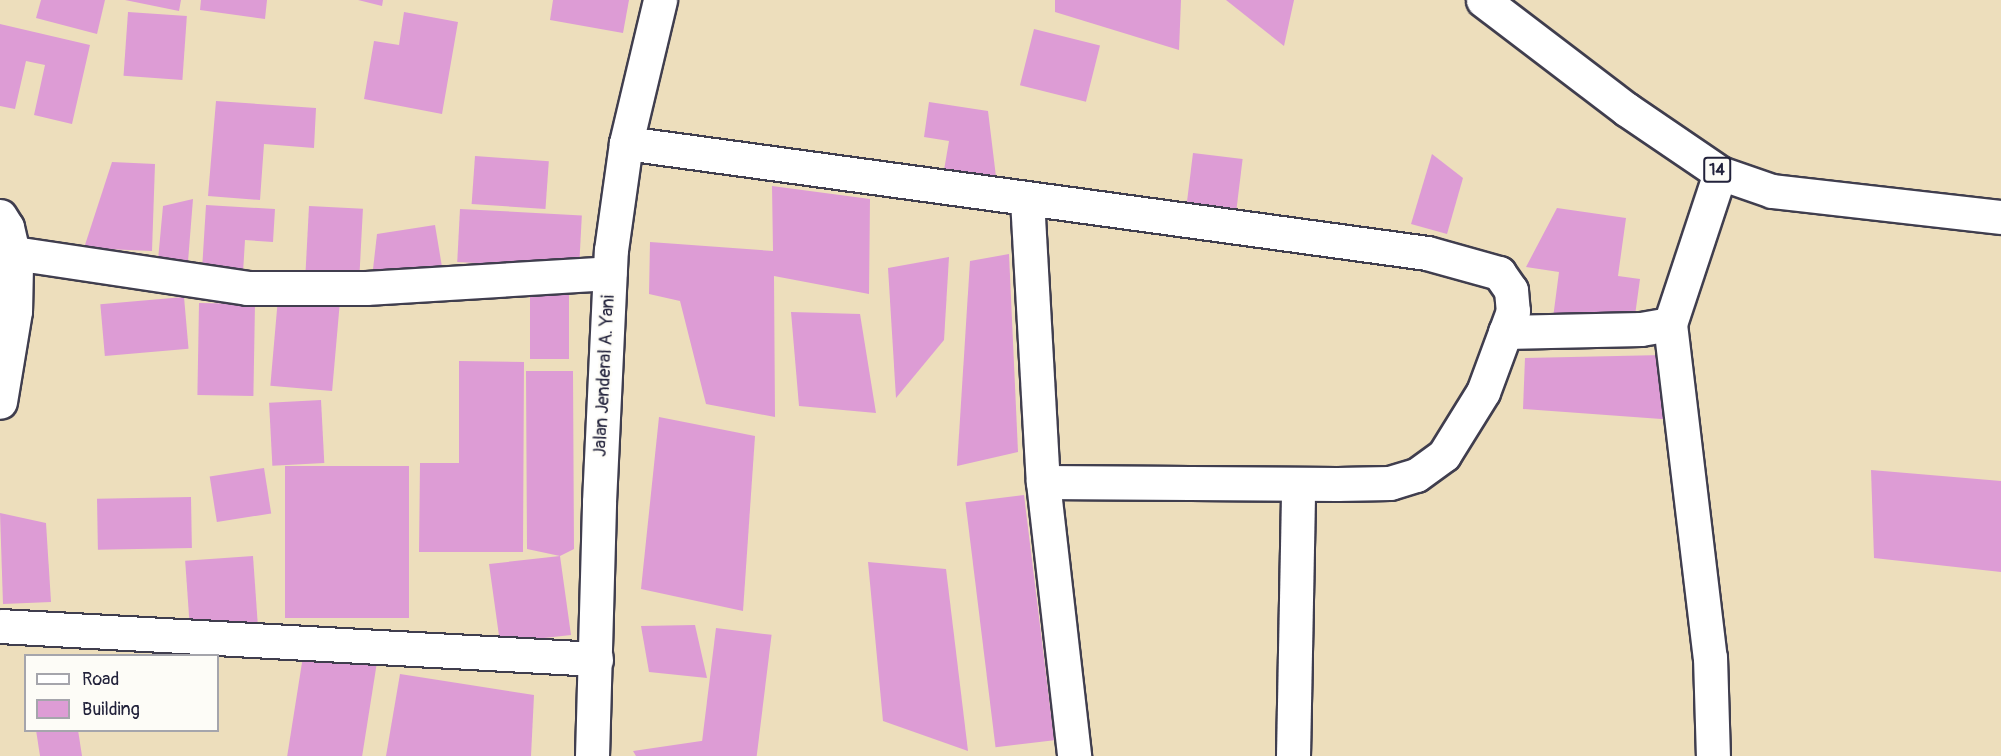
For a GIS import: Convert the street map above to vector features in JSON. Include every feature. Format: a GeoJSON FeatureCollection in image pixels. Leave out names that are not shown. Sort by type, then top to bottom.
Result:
{"type":"FeatureCollection","features":[{"type":"Feature","properties":{"kind":"main road","name":"Jalan Jenderal A. Yani"},"geometry":{"type":"LineString","coordinates":[[592,756],[599,502],[610,273],[626,143],[660,0]]}},
{"type":"Feature","properties":{"kind":"main road","name":"14"},"geometry":{"type":"LineString","coordinates":[[1483,0],[1626,109],[1720,173],[1772,191],[2001,217]]}},
{"type":"Feature","properties":{"kind":"main road"},"geometry":{"type":"LineString","coordinates":[[626,143],[1427,253],[1499,273],[1512,290],[1513,311],[1483,392],[1444,455],[1416,476],[1390,483],[1298,485],[1043,482]]}},
{"type":"Feature","properties":{"kind":"main road"},"geometry":{"type":"LineString","coordinates":[[1713,756],[1710,657],[1670,324],[1720,173]]}},
{"type":"Feature","properties":{"kind":"main road"},"geometry":{"type":"LineString","coordinates":[[1027,199],[1043,482],[1074,756]]}},
{"type":"Feature","properties":{"kind":"main road"},"geometry":{"type":"LineString","coordinates":[[0,216],[8,227],[14,253],[15,310],[0,402]]}},
{"type":"Feature","properties":{"kind":"main road"},"geometry":{"type":"LineString","coordinates":[[14,253],[247,288],[366,288],[610,273]]}},
{"type":"Feature","properties":{"kind":"main road"},"geometry":{"type":"LineString","coordinates":[[1505,332],[1641,329],[1670,324]]}},
{"type":"Feature","properties":{"kind":"main road"},"geometry":{"type":"LineString","coordinates":[[1293,756],[1298,485]]}},
{"type":"Feature","properties":{"kind":"main road"},"geometry":{"type":"LineString","coordinates":[[0,626],[596,659]]}},
{"type":"Feature","properties":{"kind":"building"},"geometry":{"type":"Polygon","coordinates":[[[41,0],[105,0],[97,34],[36,18],[41,0]]]}},
{"type":"Feature","properties":{"kind":"building"},"geometry":{"type":"Polygon","coordinates":[[[125,0],[181,0],[179,11],[125,0]]]}},
{"type":"Feature","properties":{"kind":"building"},"geometry":{"type":"Polygon","coordinates":[[[201,0],[267,0],[265,19],[200,10],[201,0]]]}},
{"type":"Feature","properties":{"kind":"building"},"geometry":{"type":"Polygon","coordinates":[[[358,0],[383,0],[382,6],[358,0]]]}},
{"type":"Feature","properties":{"kind":"building"},"geometry":{"type":"Polygon","coordinates":[[[553,0],[629,0],[623,33],[550,20],[553,0]]]}},
{"type":"Feature","properties":{"kind":"building"},"geometry":{"type":"Polygon","coordinates":[[[1055,0],[1181,0],[1179,50],[1055,12],[1055,0]]]}},
{"type":"Feature","properties":{"kind":"building"},"geometry":{"type":"Polygon","coordinates":[[[1226,0],[1294,0],[1284,46],[1226,0]]]}},
{"type":"Feature","properties":{"kind":"building"},"geometry":{"type":"Polygon","coordinates":[[[128,12],[187,16],[182,80],[124,76],[128,12]]]}},
{"type":"Feature","properties":{"kind":"building"},"geometry":{"type":"Polygon","coordinates":[[[404,12],[458,22],[442,114],[364,99],[374,41],[399,45],[404,12]]]}},
{"type":"Feature","properties":{"kind":"building"},"geometry":{"type":"Polygon","coordinates":[[[0,24],[90,45],[72,124],[34,115],[45,65],[26,61],[15,109],[0,106],[0,24]]]}},
{"type":"Feature","properties":{"kind":"building"},"geometry":{"type":"Polygon","coordinates":[[[1034,29],[1100,45],[1086,102],[1020,85],[1034,29]]]}},
{"type":"Feature","properties":{"kind":"building"},"geometry":{"type":"Polygon","coordinates":[[[216,101],[316,108],[314,148],[264,144],[260,200],[208,196],[216,101]]]}},
{"type":"Feature","properties":{"kind":"building"},"geometry":{"type":"Polygon","coordinates":[[[929,102],[988,111],[997,185],[943,176],[949,141],[924,137],[929,102]]]}},
{"type":"Feature","properties":{"kind":"building"},"geometry":{"type":"Polygon","coordinates":[[[1193,153],[1243,159],[1236,213],[1186,207],[1193,153]]]}},
{"type":"Feature","properties":{"kind":"building"},"geometry":{"type":"Polygon","coordinates":[[[1432,154],[1463,178],[1447,234],[1411,224],[1432,154]]]}},
{"type":"Feature","properties":{"kind":"building"},"geometry":{"type":"Polygon","coordinates":[[[475,156],[549,161],[545,209],[472,204],[475,156]]]}},
{"type":"Feature","properties":{"kind":"building"},"geometry":{"type":"Polygon","coordinates":[[[112,162],[155,164],[152,251],[84,248],[112,162]]]}},
{"type":"Feature","properties":{"kind":"building"},"geometry":{"type":"Polygon","coordinates":[[[772,186],[870,199],[869,294],[774,276],[775,417],[706,404],[680,301],[649,294],[650,242],[773,251],[772,186]]]}},
{"type":"Feature","properties":{"kind":"building"},"geometry":{"type":"Polygon","coordinates":[[[193,199],[187,274],[157,271],[163,206],[193,199]]]}},
{"type":"Feature","properties":{"kind":"building"},"geometry":{"type":"Polygon","coordinates":[[[206,205],[275,209],[273,242],[245,240],[243,273],[202,270],[206,205]]]}},
{"type":"Feature","properties":{"kind":"building"},"geometry":{"type":"Polygon","coordinates":[[[309,206],[363,209],[359,275],[306,272],[309,206]]]}},
{"type":"Feature","properties":{"kind":"building"},"geometry":{"type":"Polygon","coordinates":[[[1557,208],[1626,218],[1618,276],[1640,279],[1633,330],[1553,318],[1559,272],[1526,267],[1557,208]]]}},
{"type":"Feature","properties":{"kind":"building"},"geometry":{"type":"Polygon","coordinates":[[[460,209],[582,215],[579,268],[457,262],[460,209]]]}},
{"type":"Feature","properties":{"kind":"building"},"geometry":{"type":"Polygon","coordinates":[[[435,225],[442,267],[372,278],[377,234],[435,225]]]}},
{"type":"Feature","properties":{"kind":"building"},"geometry":{"type":"Polygon","coordinates":[[[1009,254],[1018,452],[957,466],[970,261],[1009,254]]]}},
{"type":"Feature","properties":{"kind":"building"},"geometry":{"type":"Polygon","coordinates":[[[949,257],[944,340],[896,398],[888,268],[949,257]]]}},
{"type":"Feature","properties":{"kind":"building"},"geometry":{"type":"Polygon","coordinates":[[[530,295],[569,295],[569,359],[530,359],[530,295]]]}},
{"type":"Feature","properties":{"kind":"building"},"geometry":{"type":"Polygon","coordinates":[[[184,297],[189,349],[105,356],[100,304],[184,297]]]}},
{"type":"Feature","properties":{"kind":"building"},"geometry":{"type":"Polygon","coordinates":[[[278,298],[340,303],[332,391],[270,386],[278,298]]]}},
{"type":"Feature","properties":{"kind":"building"},"geometry":{"type":"Polygon","coordinates":[[[199,303],[255,304],[253,396],[197,395],[199,303]]]}},
{"type":"Feature","properties":{"kind":"building"},"geometry":{"type":"Polygon","coordinates":[[[791,312],[860,314],[876,413],[799,406],[791,312]]]}},
{"type":"Feature","properties":{"kind":"building"},"geometry":{"type":"Polygon","coordinates":[[[1663,355],[1675,420],[1523,409],[1525,358],[1663,355]]]}},
{"type":"Feature","properties":{"kind":"building"},"geometry":{"type":"Polygon","coordinates":[[[459,361],[524,362],[523,552],[419,552],[420,463],[459,463],[459,361]]]}},
{"type":"Feature","properties":{"kind":"building"},"geometry":{"type":"Polygon","coordinates":[[[526,371],[573,371],[574,549],[560,556],[527,549],[526,371]]]}},
{"type":"Feature","properties":{"kind":"building"},"geometry":{"type":"Polygon","coordinates":[[[321,400],[324,463],[272,466],[269,403],[321,400]]]}},
{"type":"Feature","properties":{"kind":"building"},"geometry":{"type":"Polygon","coordinates":[[[659,417],[755,436],[743,611],[641,589],[659,417]]]}},
{"type":"Feature","properties":{"kind":"building"},"geometry":{"type":"Polygon","coordinates":[[[285,466],[409,466],[409,618],[285,618],[285,466]]]}},
{"type":"Feature","properties":{"kind":"building"},"geometry":{"type":"Polygon","coordinates":[[[264,468],[271,513],[217,522],[210,477],[264,468]]]}},
{"type":"Feature","properties":{"kind":"building"},"geometry":{"type":"Polygon","coordinates":[[[1871,470],[2001,481],[2001,572],[1874,558],[1871,470]]]}},
{"type":"Feature","properties":{"kind":"building"},"geometry":{"type":"Polygon","coordinates":[[[1024,495],[1054,740],[996,747],[965,502],[1024,495]]]}},
{"type":"Feature","properties":{"kind":"building"},"geometry":{"type":"Polygon","coordinates":[[[191,497],[192,548],[98,550],[97,499],[191,497]]]}},
{"type":"Feature","properties":{"kind":"building"},"geometry":{"type":"Polygon","coordinates":[[[0,513],[46,523],[51,602],[3,604],[0,513]]]}},
{"type":"Feature","properties":{"kind":"building"},"geometry":{"type":"Polygon","coordinates":[[[253,556],[258,623],[190,628],[185,561],[253,556]]]}},
{"type":"Feature","properties":{"kind":"building"},"geometry":{"type":"Polygon","coordinates":[[[560,556],[571,635],[500,643],[489,564],[560,556]]]}},
{"type":"Feature","properties":{"kind":"building"},"geometry":{"type":"Polygon","coordinates":[[[868,562],[946,569],[968,751],[883,721],[868,562]]]}},
{"type":"Feature","properties":{"kind":"building"},"geometry":{"type":"Polygon","coordinates":[[[695,625],[707,678],[649,672],[641,626],[695,625]]]}},
{"type":"Feature","properties":{"kind":"building"},"geometry":{"type":"Polygon","coordinates":[[[716,628],[772,635],[757,756],[700,755],[716,628]]]}},
{"type":"Feature","properties":{"kind":"building"},"geometry":{"type":"Polygon","coordinates":[[[304,650],[377,662],[362,756],[287,756],[304,650]]]}},
{"type":"Feature","properties":{"kind":"building"},"geometry":{"type":"Polygon","coordinates":[[[400,674],[534,695],[531,756],[386,756],[400,674]]]}},
{"type":"Feature","properties":{"kind":"building"},"geometry":{"type":"Polygon","coordinates":[[[36,732],[78,732],[82,756],[40,756],[36,732]]]}},
{"type":"Feature","properties":{"kind":"building"},"geometry":{"type":"Polygon","coordinates":[[[708,740],[708,756],[636,756],[633,751],[708,740]]]}}]}
